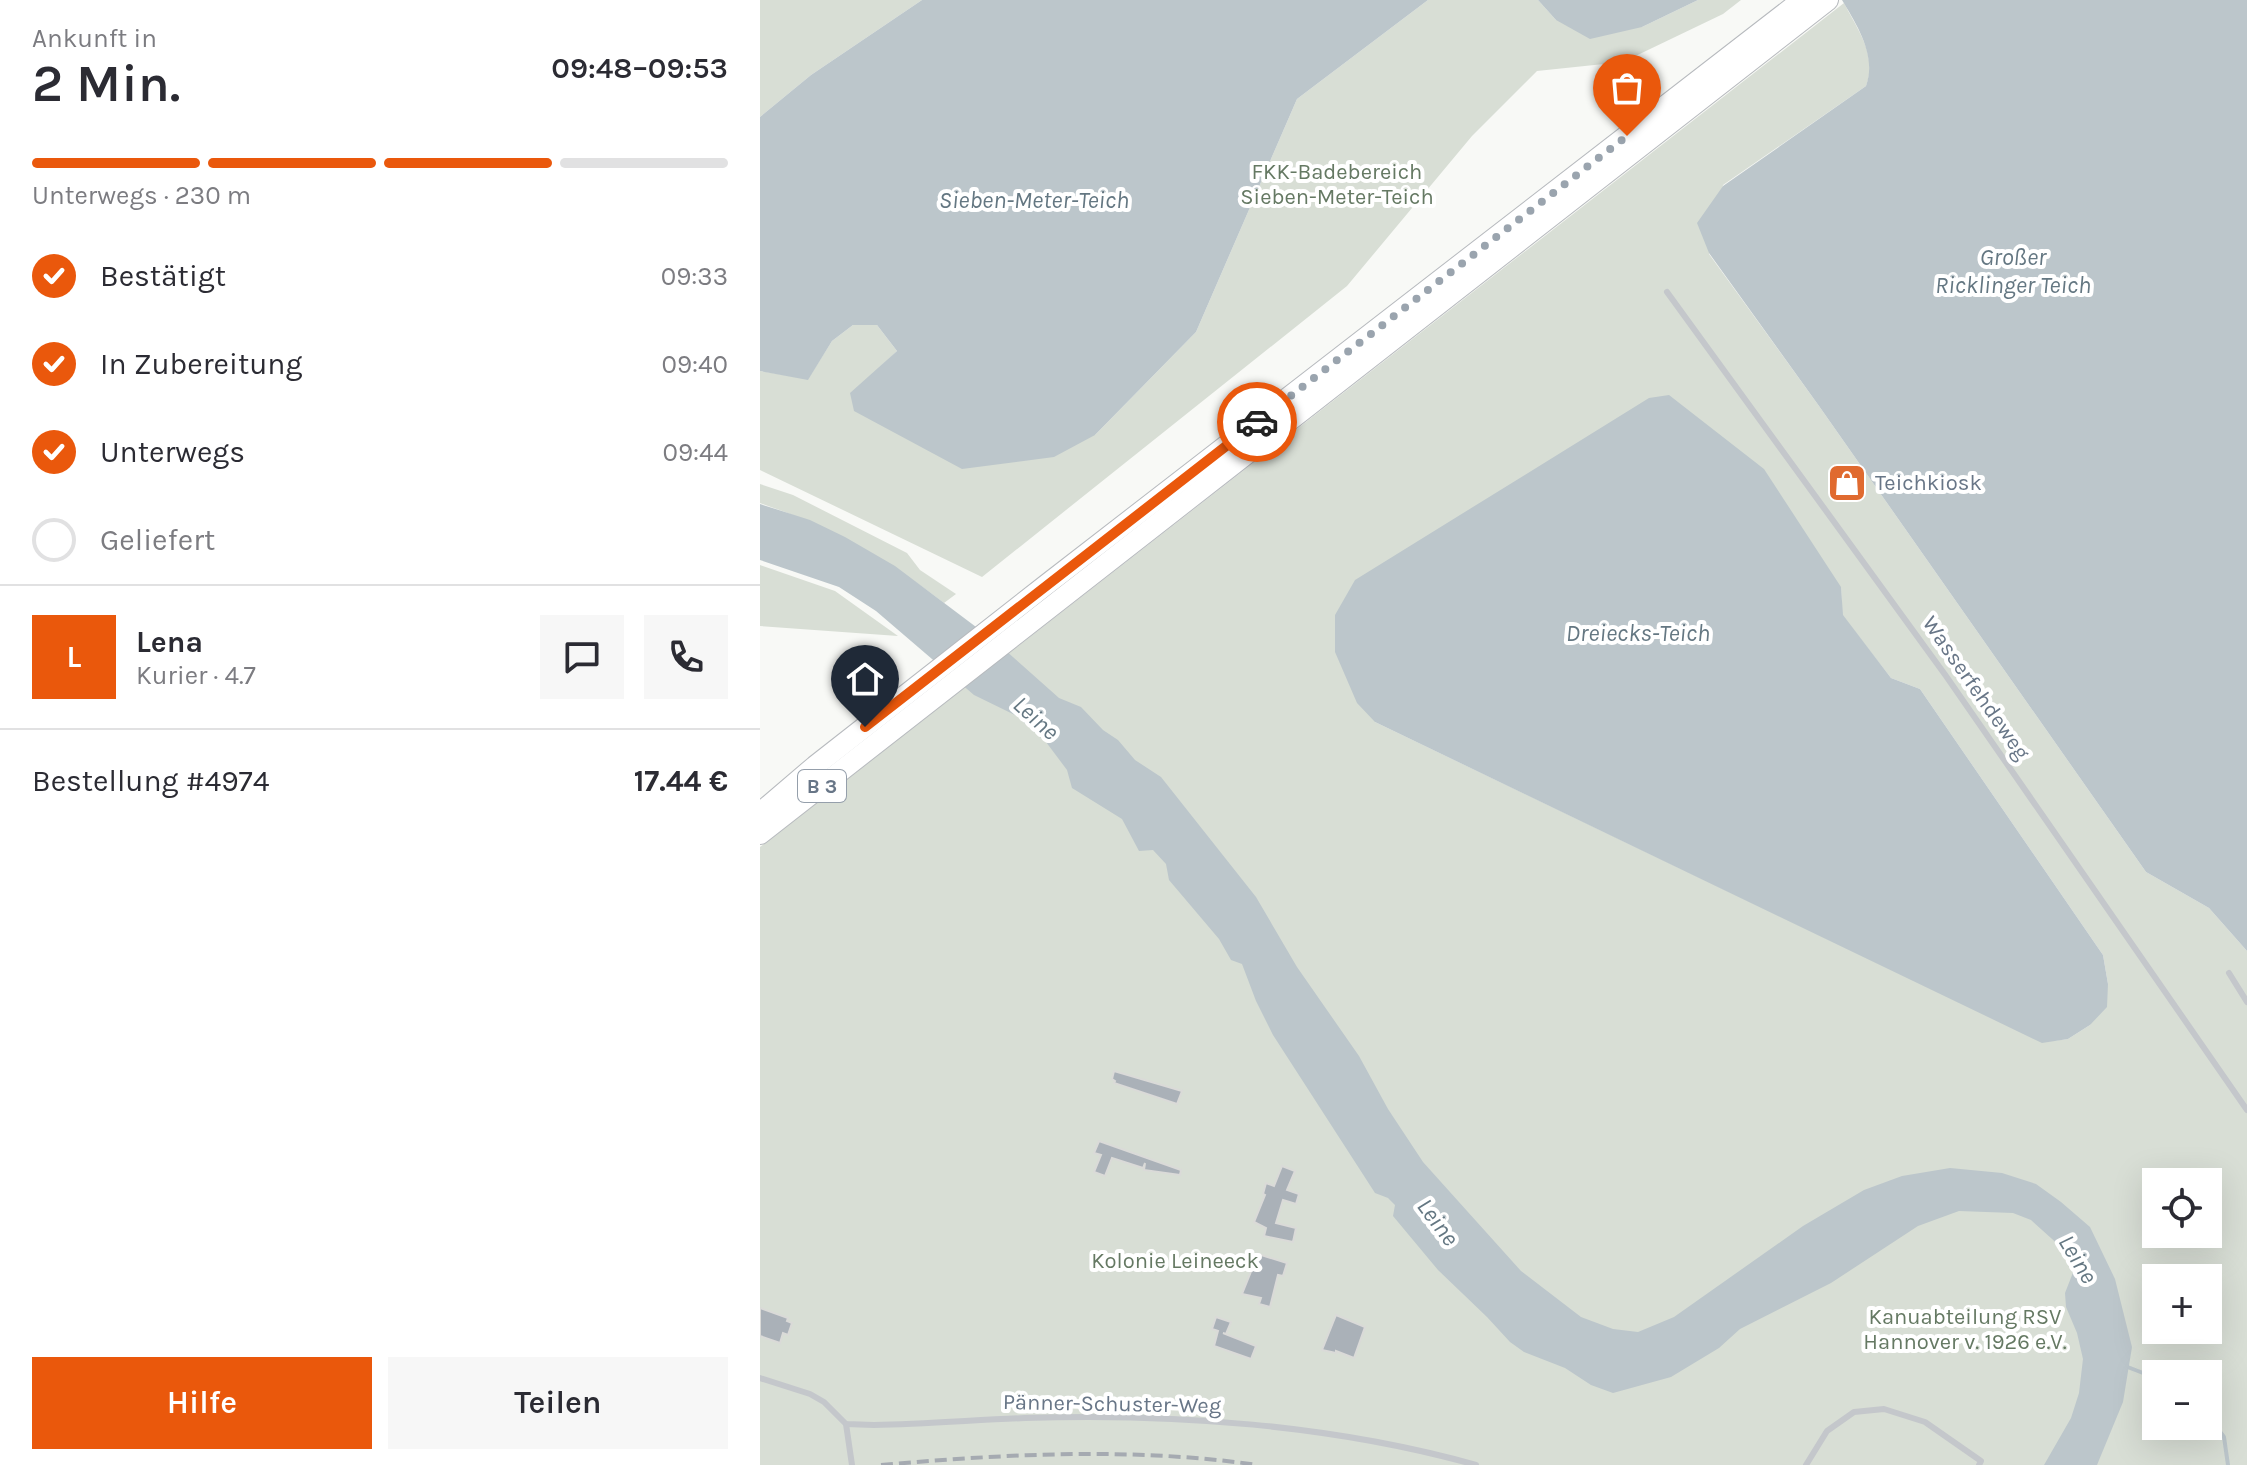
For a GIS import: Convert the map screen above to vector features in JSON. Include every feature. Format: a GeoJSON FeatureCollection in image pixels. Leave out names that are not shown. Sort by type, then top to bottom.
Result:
{"type":"FeatureCollection","features":[{"type":"Feature","properties":{"kind":"highway","name":"B 3"},"geometry":{"type":"LineString","coordinates":[[760,834],[1067,595],[1751,50],[1802,0]]}},
{"type":"Feature","properties":{"kind":"highway","name":"B 3"},"geometry":{"type":"LineString","coordinates":[[760,813],[1046,585],[1751,50],[1828,0]]}},
{"type":"Feature","properties":{"kind":"lane","name":"Wasserfehdeweg"},"geometry":{"type":"LineString","coordinates":[[1667,292],[1946,676],[2247,1110]]}},
{"type":"Feature","properties":{"kind":"lane"},"geometry":{"type":"LineString","coordinates":[[2229,973],[2247,1002]]}},
{"type":"Feature","properties":{"kind":"lane"},"geometry":{"type":"LineString","coordinates":[[760,1378],[810,1394],[824,1402],[846,1424],[852,1465]]}},
{"type":"Feature","properties":{"kind":"lane"},"geometry":{"type":"LineString","coordinates":[[1806,1465],[1827,1431],[1854,1412],[1884,1409],[1925,1422],[1981,1461],[1979,1465]]}},
{"type":"Feature","properties":{"kind":"lane","name":"Pänner-Schuster-Weg"},"geometry":{"type":"LineString","coordinates":[[846,1424],[1093,1417],[1178,1421],[1288,1429],[1441,1455],[1475,1465]]}},
{"type":"Feature","properties":{"kind":"green space"},"geometry":{"type":"Polygon","coordinates":[[[760,0],[922,0],[811,75],[760,117],[760,0]]]}},
{"type":"Feature","properties":{"kind":"green space","name":"FKK-Badebereich Sieben-Meter-Teich"},"geometry":{"type":"Polygon","coordinates":[[[1428,0],[1538,0],[1556,20],[1642,27],[1698,0],[1741,0],[1723,14],[1623,62],[1537,71],[1472,136],[1347,286],[982,577],[760,470],[760,371],[808,379],[832,341],[853,325],[877,325],[897,351],[878,369],[1095,435],[1196,332],[1297,99],[1428,0]]]}},
{"type":"Feature","properties":{"kind":"green space"},"geometry":{"type":"Polygon","coordinates":[[[1844,3],[1868,53],[1866,86],[1723,185],[1709,254],[2146,872],[2209,908],[2247,951],[2247,1465],[760,1465],[760,847],[1844,3]],[[1841,587],[1375,722],[2042,1042],[2068,1039],[2090,1025],[2108,984],[2103,955],[1920,689],[1891,678],[1842,615],[1841,587]]]}},
{"type":"Feature","properties":{"kind":"green space"},"geometry":{"type":"Polygon","coordinates":[[[760,484],[793,495],[907,553],[920,570],[956,594],[944,603],[856,545],[812,523],[760,503],[760,484]]]}},
{"type":"Feature","properties":{"kind":"green space"},"geometry":{"type":"Polygon","coordinates":[[[760,565],[835,591],[898,636],[760,626],[760,565]]]}},
{"type":"Feature","properties":{"kind":"water","name":"Sieben-Meter-Teich"},"geometry":{"type":"Polygon","coordinates":[[[922,0],[1428,0],[1297,99],[1196,332],[1095,435],[1054,457],[962,469],[854,411],[850,393],[897,351],[877,325],[853,325],[832,341],[808,380],[760,371],[760,117],[811,75],[922,0]]]}},
{"type":"Feature","properties":{"kind":"water"},"geometry":{"type":"Polygon","coordinates":[[[1538,0],[1698,0],[1642,27],[1590,39],[1556,20],[1538,0]]]}},
{"type":"Feature","properties":{"kind":"water","name":"Großer Ricklinger Teich"},"geometry":{"type":"Polygon","coordinates":[[[1842,0],[2247,0],[2247,951],[2209,908],[2146,872],[1709,253],[1697,223],[1723,186],[1866,86],[1869,63],[1864,41],[1842,0]]]}},
{"type":"Feature","properties":{"kind":"water","name":"Dreiecks-Teich"},"geometry":{"type":"Polygon","coordinates":[[[1669,395],[1764,469],[1841,587],[1843,615],[1891,678],[1920,689],[2103,955],[2108,984],[2107,1007],[2090,1025],[2068,1039],[2042,1043],[1375,722],[1357,703],[1335,652],[1335,615],[1355,580],[1649,398],[1669,395]]]}},
{"type":"Feature","properties":{"kind":"water","name":"Leine"},"geometry":{"type":"Polygon","coordinates":[[[760,504],[810,520],[895,566],[996,642],[1059,698],[1081,707],[1135,760],[1161,777],[1256,897],[1297,967],[1359,1056],[1388,1109],[1423,1162],[1521,1271],[1581,1317],[1613,1329],[1638,1332],[1674,1317],[1803,1226],[1864,1190],[1902,1176],[1950,1168],[2002,1173],[2036,1184],[2090,1227],[2115,1279],[2132,1347],[2123,1402],[2097,1465],[2044,1465],[2071,1418],[2079,1393],[2083,1359],[2066,1307],[2065,1293],[2074,1270],[2071,1256],[2031,1220],[2013,1213],[1959,1211],[1918,1226],[1831,1283],[1740,1329],[1719,1348],[1671,1377],[1613,1393],[1591,1385],[1565,1368],[1524,1352],[1510,1342],[1438,1270],[1393,1216],[1395,1205],[1388,1198],[1375,1193],[1273,1035],[1242,964],[1231,960],[1219,939],[1169,880],[1166,864],[1153,850],[1139,851],[1122,819],[1072,788],[1067,770],[1046,742],[1017,716],[974,695],[876,611],[839,587],[760,560],[760,504]]]}},
{"type":"Feature","properties":{"kind":"building","name":"Teichkiosk"},"geometry":{"type":"Polygon","coordinates":[[[1844,466],[1861,491],[1851,499],[1833,474],[1844,466]]]}},
{"type":"Feature","properties":{"kind":"building"},"geometry":{"type":"Polygon","coordinates":[[[1114,1071],[1182,1091],[1177,1104],[1114,1083],[1114,1071]]]}},
{"type":"Feature","properties":{"kind":"building"},"geometry":{"type":"Polygon","coordinates":[[[1099,1141],[1181,1170],[1180,1175],[1144,1170],[1145,1163],[1143,1168],[1112,1158],[1105,1176],[1094,1172],[1101,1155],[1094,1153],[1099,1141]]]}},
{"type":"Feature","properties":{"kind":"building"},"geometry":{"type":"Polygon","coordinates":[[[1282,1166],[1295,1171],[1287,1190],[1299,1194],[1296,1204],[1283,1200],[1276,1223],[1296,1228],[1293,1242],[1264,1236],[1266,1228],[1254,1222],[1265,1195],[1266,1183],[1274,1186],[1282,1166]]]}},
{"type":"Feature","properties":{"kind":"building"},"geometry":{"type":"Polygon","coordinates":[[[1258,1254],[1287,1263],[1283,1276],[1278,1275],[1270,1307],[1259,1304],[1261,1298],[1242,1294],[1258,1254]]]}},
{"type":"Feature","properties":{"kind":"building"},"geometry":{"type":"Polygon","coordinates":[[[760,1308],[788,1318],[787,1321],[792,1323],[788,1335],[783,1333],[780,1343],[760,1336],[760,1308]]]}},
{"type":"Feature","properties":{"kind":"building"},"geometry":{"type":"Polygon","coordinates":[[[1336,1315],[1365,1327],[1354,1358],[1336,1351],[1322,1350],[1336,1315]]]}},
{"type":"Feature","properties":{"kind":"building"},"geometry":{"type":"Polygon","coordinates":[[[1216,1317],[1231,1322],[1226,1334],[1223,1333],[1256,1346],[1251,1359],[1214,1346],[1218,1331],[1212,1329],[1216,1317]]]}},
{"type":"Feature","properties":{"kind":"waterway"},"geometry":{"type":"LineString","coordinates":[[2125,1366],[2142,1373]]}},
{"type":"Feature","properties":{"kind":"waterway"},"geometry":{"type":"LineString","coordinates":[[2222,1434],[2228,1465]]}},
{"type":"Feature","properties":{"kind":"railway"},"geometry":{"type":"LineString","coordinates":[[881,1465],[1070,1454],[1164,1456],[1258,1465]]}},
{"type":"Feature","properties":{"kind":"way so far"},"geometry":{"type":"LineString","coordinates":[[1257,422],[1627,136]]}},
{"type":"Feature","properties":{"kind":"place","name":"Teichkiosk"},"geometry":{"type":"Point","coordinates":[1847,483]}},
{"type":"Feature","properties":{"kind":"route"},"geometry":{"type":"LineString","coordinates":[[865,727],[1257,422]]}},
{"type":"Feature","properties":{"kind":"park label","name":"Kolonie Leineeck"},"geometry":{"type":"Point","coordinates":[1175,1261]}},
{"type":"Feature","properties":{"kind":"park label","name":"Kanuabteilung RSV Hannover v. 1926 e.V."},"geometry":{"type":"Point","coordinates":[1965,1330]}}]}
